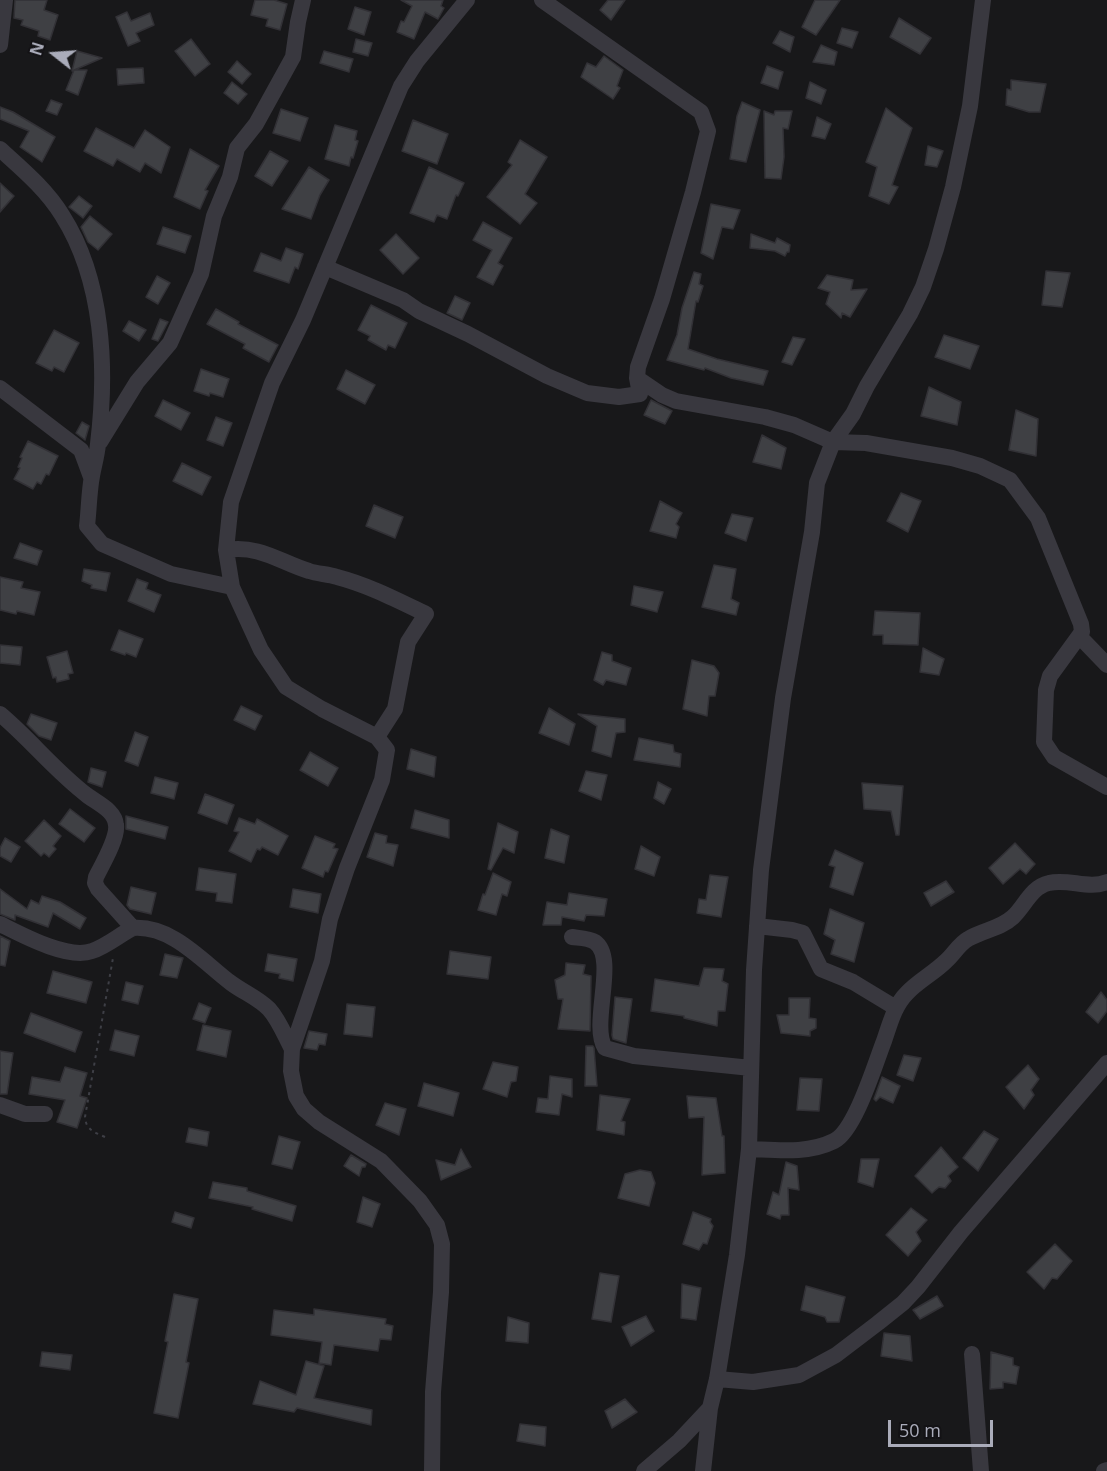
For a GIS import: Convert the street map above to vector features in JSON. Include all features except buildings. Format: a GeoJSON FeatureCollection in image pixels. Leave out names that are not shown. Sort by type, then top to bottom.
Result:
{"type":"FeatureCollection","features":[{"type":"Feature","properties":{"kind":"street"},"geometry":{"type":"LineString","coordinates":[[0,45],[4,0]]}},
{"type":"Feature","properties":{"kind":"street"},"geometry":{"type":"LineString","coordinates":[[98,445],[137,382],[170,343],[201,274],[214,216],[230,177],[237,148],[256,124],[293,57],[303,0]]}},
{"type":"Feature","properties":{"kind":"street"},"geometry":{"type":"LineString","coordinates":[[432,1471],[433,1392],[441,1292],[442,1244],[437,1226],[420,1201],[381,1161],[319,1122],[304,1109],[296,1096],[291,1071],[292,1049],[322,961],[330,919],[347,868],[382,780],[387,750],[377,737],[322,709],[286,687],[261,650],[232,587],[226,550],[231,502],[272,383],[303,320],[401,86],[417,61],[467,0]]}},
{"type":"Feature","properties":{"kind":"street"},"geometry":{"type":"LineString","coordinates":[[542,0],[701,112],[708,131],[662,299],[640,358],[639,386]]}},
{"type":"Feature","properties":{"kind":"street"},"geometry":{"type":"LineString","coordinates":[[703,1471],[710,1408],[737,1255],[749,1149],[761,870],[783,698],[812,532],[818,483],[833,442],[853,414],[910,314],[933,259],[970,106],[983,0]]}},
{"type":"Feature","properties":{"kind":"street"},"geometry":{"type":"LineString","coordinates":[[0,149],[51,199],[77,240],[95,302],[103,366],[98,445],[87,526],[102,544],[171,574],[232,587]]}},
{"type":"Feature","properties":{"kind":"street"},"geometry":{"type":"LineString","coordinates":[[325,267],[380,289],[548,376],[587,393],[619,397],[639,386]]}},
{"type":"Feature","properties":{"kind":"street"},"geometry":{"type":"LineString","coordinates":[[639,386],[676,401],[741,412],[784,423],[833,442],[866,443],[952,458],[980,466],[1010,480],[1038,518],[1081,624],[1080,637],[1050,676],[1046,690],[1044,742],[1054,757],[1107,787]]}},
{"type":"Feature","properties":{"kind":"street"},"geometry":{"type":"LineString","coordinates":[[0,388],[81,450],[92,478]]}},
{"type":"Feature","properties":{"kind":"street"},"geometry":{"type":"LineString","coordinates":[[226,550],[242,548],[276,556],[308,571],[336,576],[362,585],[426,614],[408,642],[395,709],[377,737]]}},
{"type":"Feature","properties":{"kind":"street"},"geometry":{"type":"LineString","coordinates":[[1080,637],[1107,665]]}},
{"type":"Feature","properties":{"kind":"street"},"geometry":{"type":"LineString","coordinates":[[0,714],[20,730],[76,787],[112,814],[117,831],[95,883],[133,928]]}},
{"type":"Feature","properties":{"kind":"street"},"geometry":{"type":"LineString","coordinates":[[749,1149],[789,1151],[814,1148],[834,1142],[843,1135],[856,1114],[896,1008],[908,992],[946,962],[962,944],[974,936],[1000,926],[1013,917],[1038,888],[1048,883],[1059,882],[1095,885],[1107,882]]}},
{"type":"Feature","properties":{"kind":"street"},"geometry":{"type":"LineString","coordinates":[[0,924],[57,949],[78,954],[91,952],[133,928],[153,931],[181,943],[230,983],[261,1003],[274,1016],[292,1049]]}},
{"type":"Feature","properties":{"kind":"street"},"geometry":{"type":"LineString","coordinates":[[757,926],[803,933],[821,969],[853,981],[896,1008]]}},
{"type":"Feature","properties":{"kind":"street"},"geometry":{"type":"LineString","coordinates":[[572,937],[596,942],[602,950],[604,963],[600,1030],[602,1044],[605,1048],[634,1056],[751,1068]]}},
{"type":"Feature","properties":{"kind":"street"},"geometry":{"type":"LineString","coordinates":[[717,1378],[753,1382],[799,1376],[836,1355],[886,1317],[918,1287],[961,1232],[1107,1063]]}},
{"type":"Feature","properties":{"kind":"street"},"geometry":{"type":"LineString","coordinates":[[0,1106],[25,1114],[45,1114]]}},
{"type":"Feature","properties":{"kind":"street"},"geometry":{"type":"LineString","coordinates":[[972,1353],[981,1471]]}},
{"type":"Feature","properties":{"kind":"street"},"geometry":{"type":"LineString","coordinates":[[644,1471],[679,1441],[710,1408]]}},
{"type":"Feature","properties":{"kind":"path"},"geometry":{"type":"LineString","coordinates":[[105,1137],[90,1130],[85,1125],[85,1117],[116,938]]}}]}
